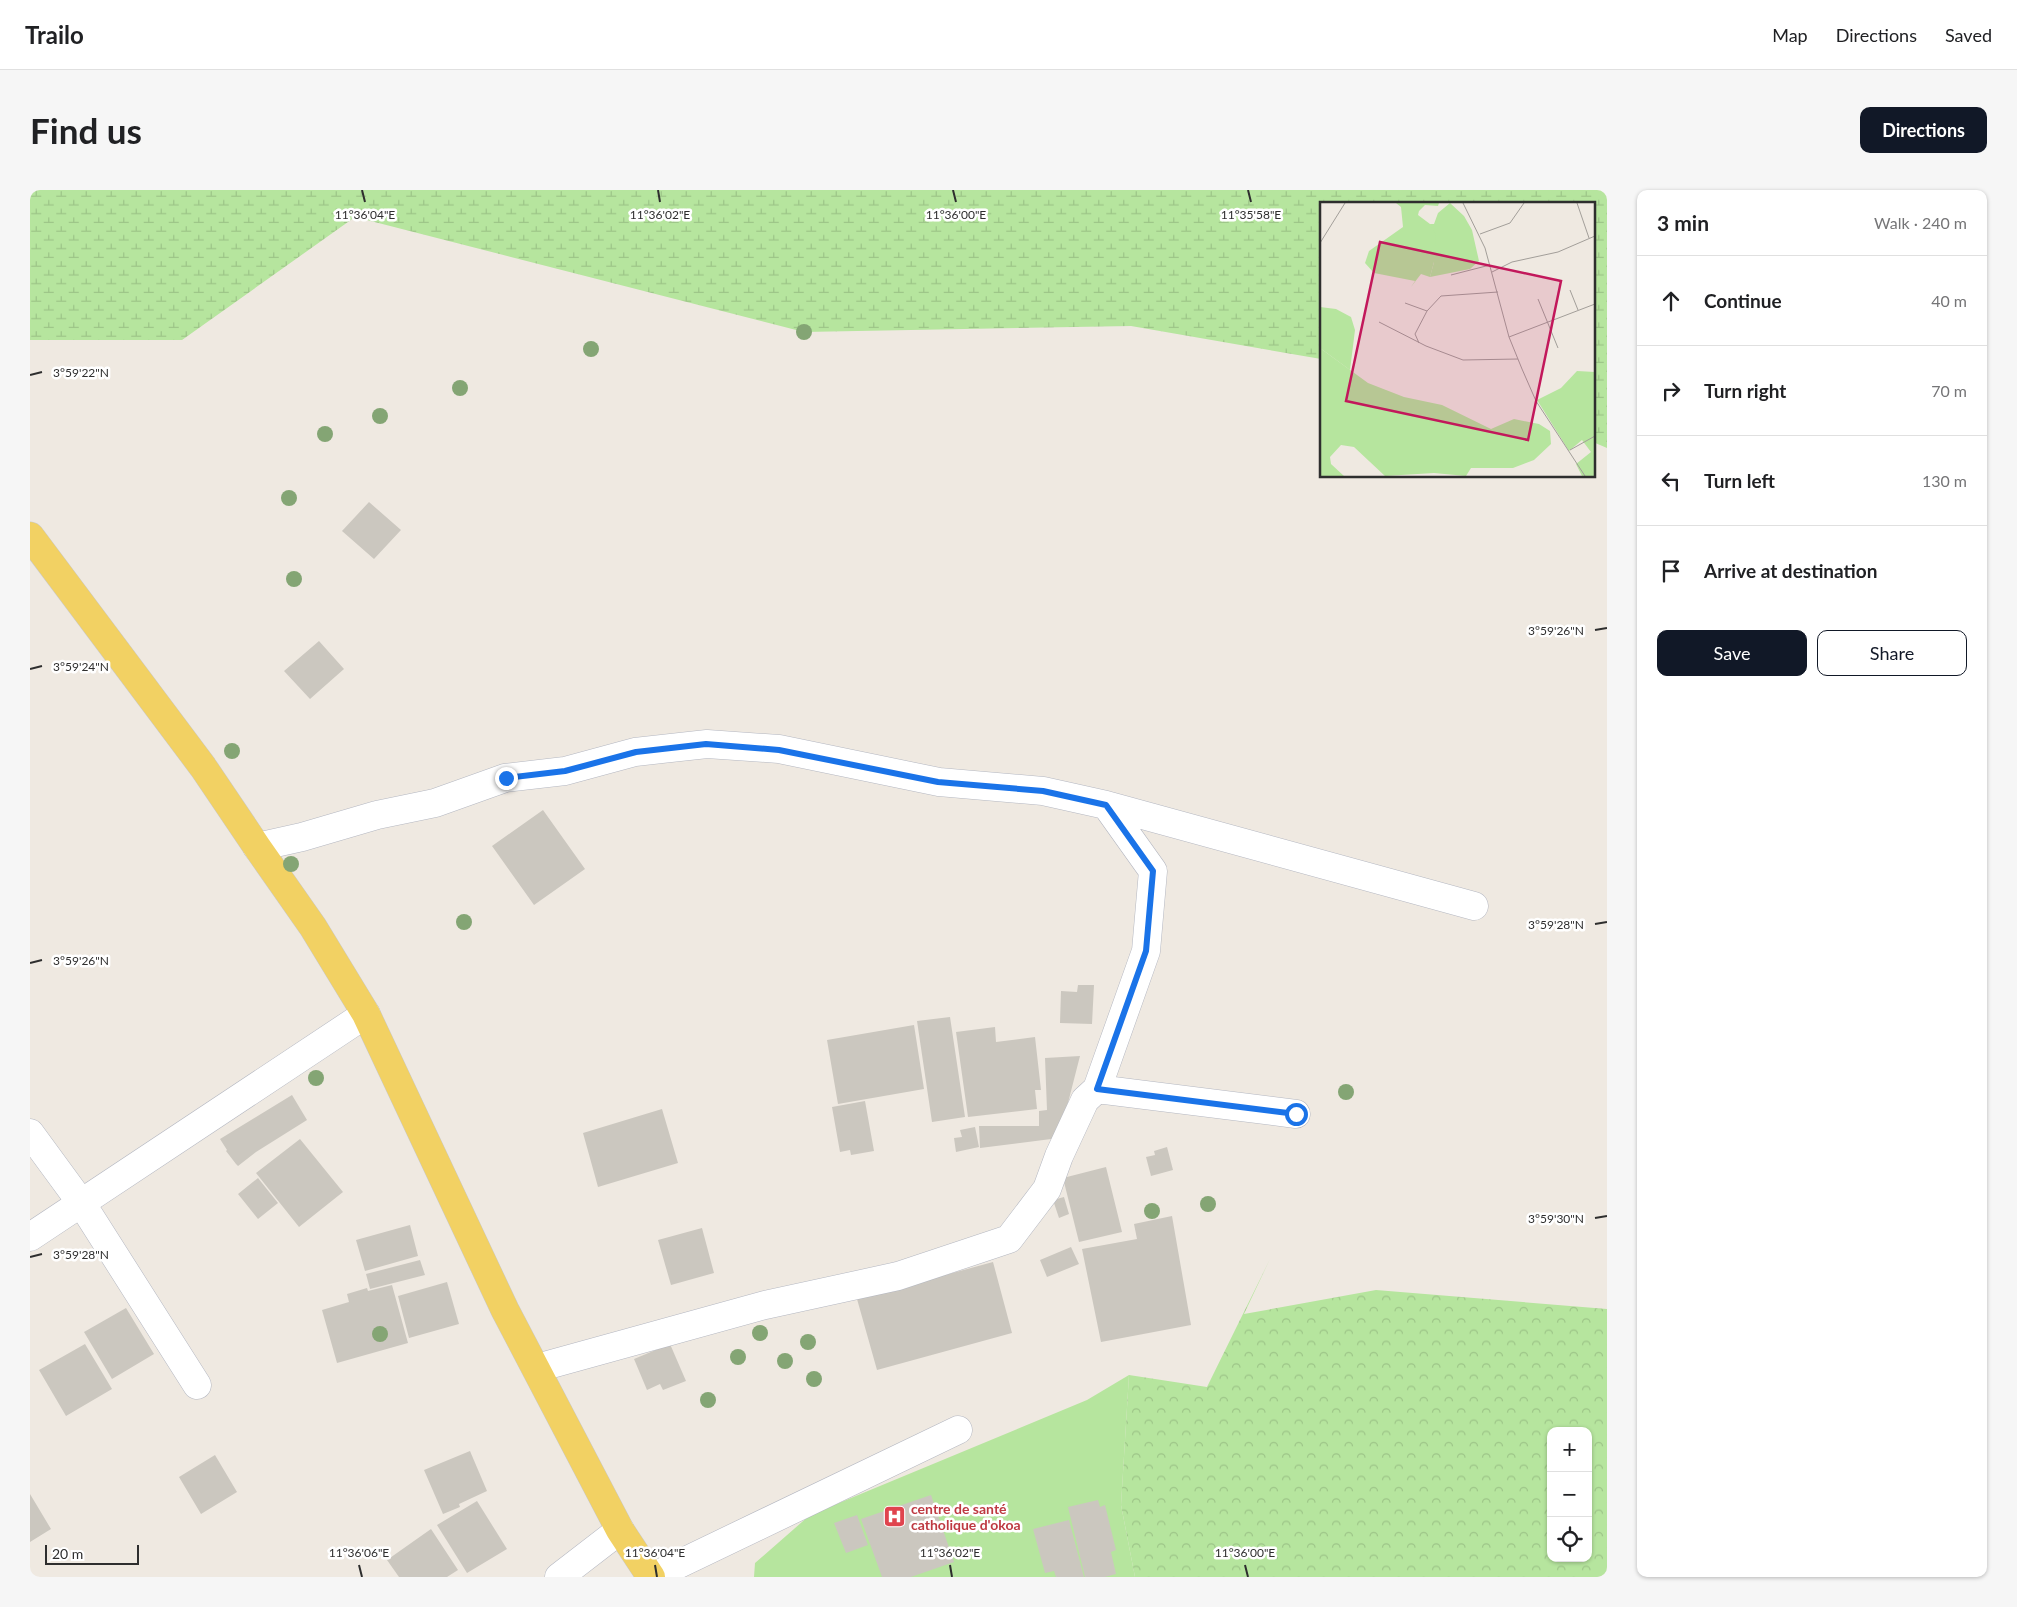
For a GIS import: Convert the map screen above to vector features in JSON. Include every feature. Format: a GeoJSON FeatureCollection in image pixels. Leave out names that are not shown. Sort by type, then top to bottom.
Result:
{"type":"FeatureCollection","features":[{"type":"Feature","properties":{"kind":"main road"},"geometry":{"type":"LineString","coordinates":[[30,536],[203,767],[256,847],[313,927],[366,1014],[505,1310],[620,1530],[651,1577]]}},
{"type":"Feature","properties":{"kind":"street"},"geometry":{"type":"LineString","coordinates":[[256,847],[302,837],[377,815],[435,803],[506,778],[565,771],[636,752],[706,744],[779,750],[938,782],[1043,791],[1106,805],[1474,906]]}},
{"type":"Feature","properties":{"kind":"street"},"geometry":{"type":"LineString","coordinates":[[537,1368],[765,1305],[898,1276],[1009,1239],[1047,1188],[1059,1156],[1085,1100],[1097,1089],[1146,951],[1153,871],[1106,805]]}},
{"type":"Feature","properties":{"kind":"street"},"geometry":{"type":"LineString","coordinates":[[30,1237],[366,1014]]}},
{"type":"Feature","properties":{"kind":"street"},"geometry":{"type":"LineString","coordinates":[[1097,1089],[1296,1114]]}},
{"type":"Feature","properties":{"kind":"street"},"geometry":{"type":"LineString","coordinates":[[30,1133],[82,1204],[197,1384]]}},
{"type":"Feature","properties":{"kind":"street"},"geometry":{"type":"LineString","coordinates":[[651,1577],[958,1430]]}},
{"type":"Feature","properties":{"kind":"street"},"geometry":{"type":"LineString","coordinates":[[559,1577],[620,1530]]}},
{"type":"Feature","properties":{"kind":"green space"},"geometry":{"type":"Polygon","coordinates":[[[30,190],[1607,190],[1607,448],[1594,442],[1594,202],[1320,202],[1320,359],[1131,326],[804,332],[355,217],[182,340],[30,340],[30,190]]]}},
{"type":"Feature","properties":{"kind":"green space"},"geometry":{"type":"Polygon","coordinates":[[[1270,1259],[1244,1314],[1376,1290],[1607,1309],[1607,1577],[1135,1577],[1121,1505],[1129,1375],[1207,1387],[1270,1259]]]}},
{"type":"Feature","properties":{"kind":"green space"},"geometry":{"type":"Polygon","coordinates":[[[1129,1375],[1121,1505],[1135,1577],[754,1577],[755,1563],[810,1515],[1087,1400],[1129,1375]]]}},
{"type":"Feature","properties":{"kind":"building"},"geometry":{"type":"Polygon","coordinates":[[[369,502],[401,530],[374,559],[342,531],[369,502]]]}},
{"type":"Feature","properties":{"kind":"building"},"geometry":{"type":"Polygon","coordinates":[[[319,641],[344,669],[310,699],[284,671],[319,641]]]}},
{"type":"Feature","properties":{"kind":"building"},"geometry":{"type":"Polygon","coordinates":[[[543,810],[585,869],[534,905],[492,846],[543,810]]]}},
{"type":"Feature","properties":{"kind":"building"},"geometry":{"type":"Polygon","coordinates":[[[1078,985],[1094,985],[1092,1024],[1060,1023],[1061,991],[1077,992],[1078,985]]]}},
{"type":"Feature","properties":{"kind":"building"},"geometry":{"type":"Polygon","coordinates":[[[950,1017],[965,1117],[932,1122],[917,1021],[950,1017]]]}},
{"type":"Feature","properties":{"kind":"building"},"geometry":{"type":"Polygon","coordinates":[[[914,1025],[924,1089],[838,1104],[827,1040],[914,1025]]]}},
{"type":"Feature","properties":{"kind":"building"},"geometry":{"type":"Polygon","coordinates":[[[995,1027],[996,1042],[1035,1037],[1041,1090],[1035,1090],[1037,1109],[968,1117],[956,1032],[995,1027]]]}},
{"type":"Feature","properties":{"kind":"building"},"geometry":{"type":"Polygon","coordinates":[[[1080,1056],[1059,1138],[980,1148],[979,1126],[1039,1126],[1039,1111],[1047,1110],[1045,1058],[1080,1056]]]}},
{"type":"Feature","properties":{"kind":"building"},"geometry":{"type":"Polygon","coordinates":[[[292,1095],[307,1120],[256,1152],[238,1166],[226,1151],[220,1139],[292,1095]]]}},
{"type":"Feature","properties":{"kind":"building"},"geometry":{"type":"Polygon","coordinates":[[[865,1101],[874,1151],[851,1155],[850,1150],[840,1152],[832,1107],[865,1101]]]}},
{"type":"Feature","properties":{"kind":"building"},"geometry":{"type":"Polygon","coordinates":[[[662,1109],[678,1163],[598,1187],[583,1133],[662,1109]]]}},
{"type":"Feature","properties":{"kind":"building"},"geometry":{"type":"Polygon","coordinates":[[[975,1127],[979,1147],[956,1152],[954,1138],[962,1137],[960,1130],[975,1127]]]}},
{"type":"Feature","properties":{"kind":"building"},"geometry":{"type":"Polygon","coordinates":[[[300,1139],[343,1192],[299,1227],[256,1173],[300,1139]]]}},
{"type":"Feature","properties":{"kind":"building"},"geometry":{"type":"Polygon","coordinates":[[[1167,1147],[1173,1170],[1151,1176],[1146,1157],[1155,1155],[1154,1151],[1167,1147]]]}},
{"type":"Feature","properties":{"kind":"building"},"geometry":{"type":"Polygon","coordinates":[[[1106,1167],[1122,1232],[1079,1242],[1063,1178],[1106,1167]]]}},
{"type":"Feature","properties":{"kind":"building"},"geometry":{"type":"Polygon","coordinates":[[[258,1178],[278,1203],[258,1219],[238,1194],[258,1178]]]}},
{"type":"Feature","properties":{"kind":"building"},"geometry":{"type":"Polygon","coordinates":[[[1064,1197],[1069,1214],[1059,1218],[1053,1200],[1064,1197]]]}},
{"type":"Feature","properties":{"kind":"building"},"geometry":{"type":"Polygon","coordinates":[[[1172,1216],[1191,1325],[1101,1342],[1082,1249],[1137,1239],[1134,1224],[1172,1216]]]}},
{"type":"Feature","properties":{"kind":"building"},"geometry":{"type":"Polygon","coordinates":[[[410,1225],[418,1256],[365,1271],[356,1240],[410,1225]]]}},
{"type":"Feature","properties":{"kind":"building"},"geometry":{"type":"Polygon","coordinates":[[[702,1228],[714,1273],[671,1285],[658,1240],[702,1228]]]}},
{"type":"Feature","properties":{"kind":"building"},"geometry":{"type":"Polygon","coordinates":[[[1071,1247],[1079,1264],[1047,1277],[1040,1260],[1071,1247]]]}},
{"type":"Feature","properties":{"kind":"building"},"geometry":{"type":"Polygon","coordinates":[[[420,1260],[425,1275],[370,1289],[366,1274],[420,1260]]]}},
{"type":"Feature","properties":{"kind":"building"},"geometry":{"type":"Polygon","coordinates":[[[993,1262],[1012,1333],[877,1370],[857,1299],[993,1262]]]}},
{"type":"Feature","properties":{"kind":"building"},"geometry":{"type":"Polygon","coordinates":[[[447,1282],[459,1324],[409,1338],[398,1296],[447,1282]]]}},
{"type":"Feature","properties":{"kind":"building"},"geometry":{"type":"Polygon","coordinates":[[[392,1285],[408,1343],[337,1363],[322,1310],[349,1302],[347,1294],[367,1288],[368,1291],[392,1285]]]}},
{"type":"Feature","properties":{"kind":"building"},"geometry":{"type":"Polygon","coordinates":[[[126,1308],[154,1354],[112,1379],[84,1332],[126,1308]]]}},
{"type":"Feature","properties":{"kind":"building"},"geometry":{"type":"Polygon","coordinates":[[[85,1344],[112,1389],[66,1416],[39,1370],[85,1344]]]}},
{"type":"Feature","properties":{"kind":"building"},"geometry":{"type":"Polygon","coordinates":[[[670,1344],[686,1381],[663,1390],[660,1384],[647,1390],[634,1359],[670,1344]]]}},
{"type":"Feature","properties":{"kind":"building"},"geometry":{"type":"Polygon","coordinates":[[[470,1451],[487,1491],[459,1504],[460,1507],[443,1514],[424,1470],[470,1451]]]}},
{"type":"Feature","properties":{"kind":"building"},"geometry":{"type":"Polygon","coordinates":[[[215,1455],[237,1492],[201,1514],[179,1477],[215,1455]]]}},
{"type":"Feature","properties":{"kind":"building"},"geometry":{"type":"Polygon","coordinates":[[[30,1494],[51,1529],[30,1542],[30,1494]]]}},
{"type":"Feature","properties":{"kind":"building"},"geometry":{"type":"Polygon","coordinates":[[[931,1495],[954,1562],[911,1577],[882,1577],[861,1519],[931,1495]]]}},
{"type":"Feature","properties":{"kind":"building"},"geometry":{"type":"Polygon","coordinates":[[[1098,1500],[1100,1507],[1105,1505],[1116,1550],[1111,1552],[1116,1574],[1105,1577],[1085,1577],[1068,1507],[1098,1500]]]}},
{"type":"Feature","properties":{"kind":"building"},"geometry":{"type":"Polygon","coordinates":[[[477,1501],[507,1549],[467,1573],[437,1525],[477,1501]]]}},
{"type":"Feature","properties":{"kind":"building"},"geometry":{"type":"Polygon","coordinates":[[[857,1515],[868,1545],[846,1553],[834,1523],[857,1515]]]}},
{"type":"Feature","properties":{"kind":"building"},"geometry":{"type":"Polygon","coordinates":[[[1069,1520],[1084,1577],[1056,1577],[1054,1571],[1045,1573],[1033,1529],[1069,1520]]]}},
{"type":"Feature","properties":{"kind":"building"},"geometry":{"type":"Polygon","coordinates":[[[431,1529],[458,1570],[447,1577],[399,1577],[387,1560],[431,1529]]]}},
{"type":"Feature","properties":{"kind":"place","name":"centre de santé catholique d'okoa"},"geometry":{"type":"Point","coordinates":[895,1517]}},
{"type":"Feature","properties":{"kind":"route"},"geometry":{"type":"LineString","coordinates":[[506,778],[565,771],[636,752],[706,744],[779,750],[938,782],[1043,791],[1106,805],[1153,871],[1146,951],[1116,1040],[1097,1089],[1296,1114]]}}]}
